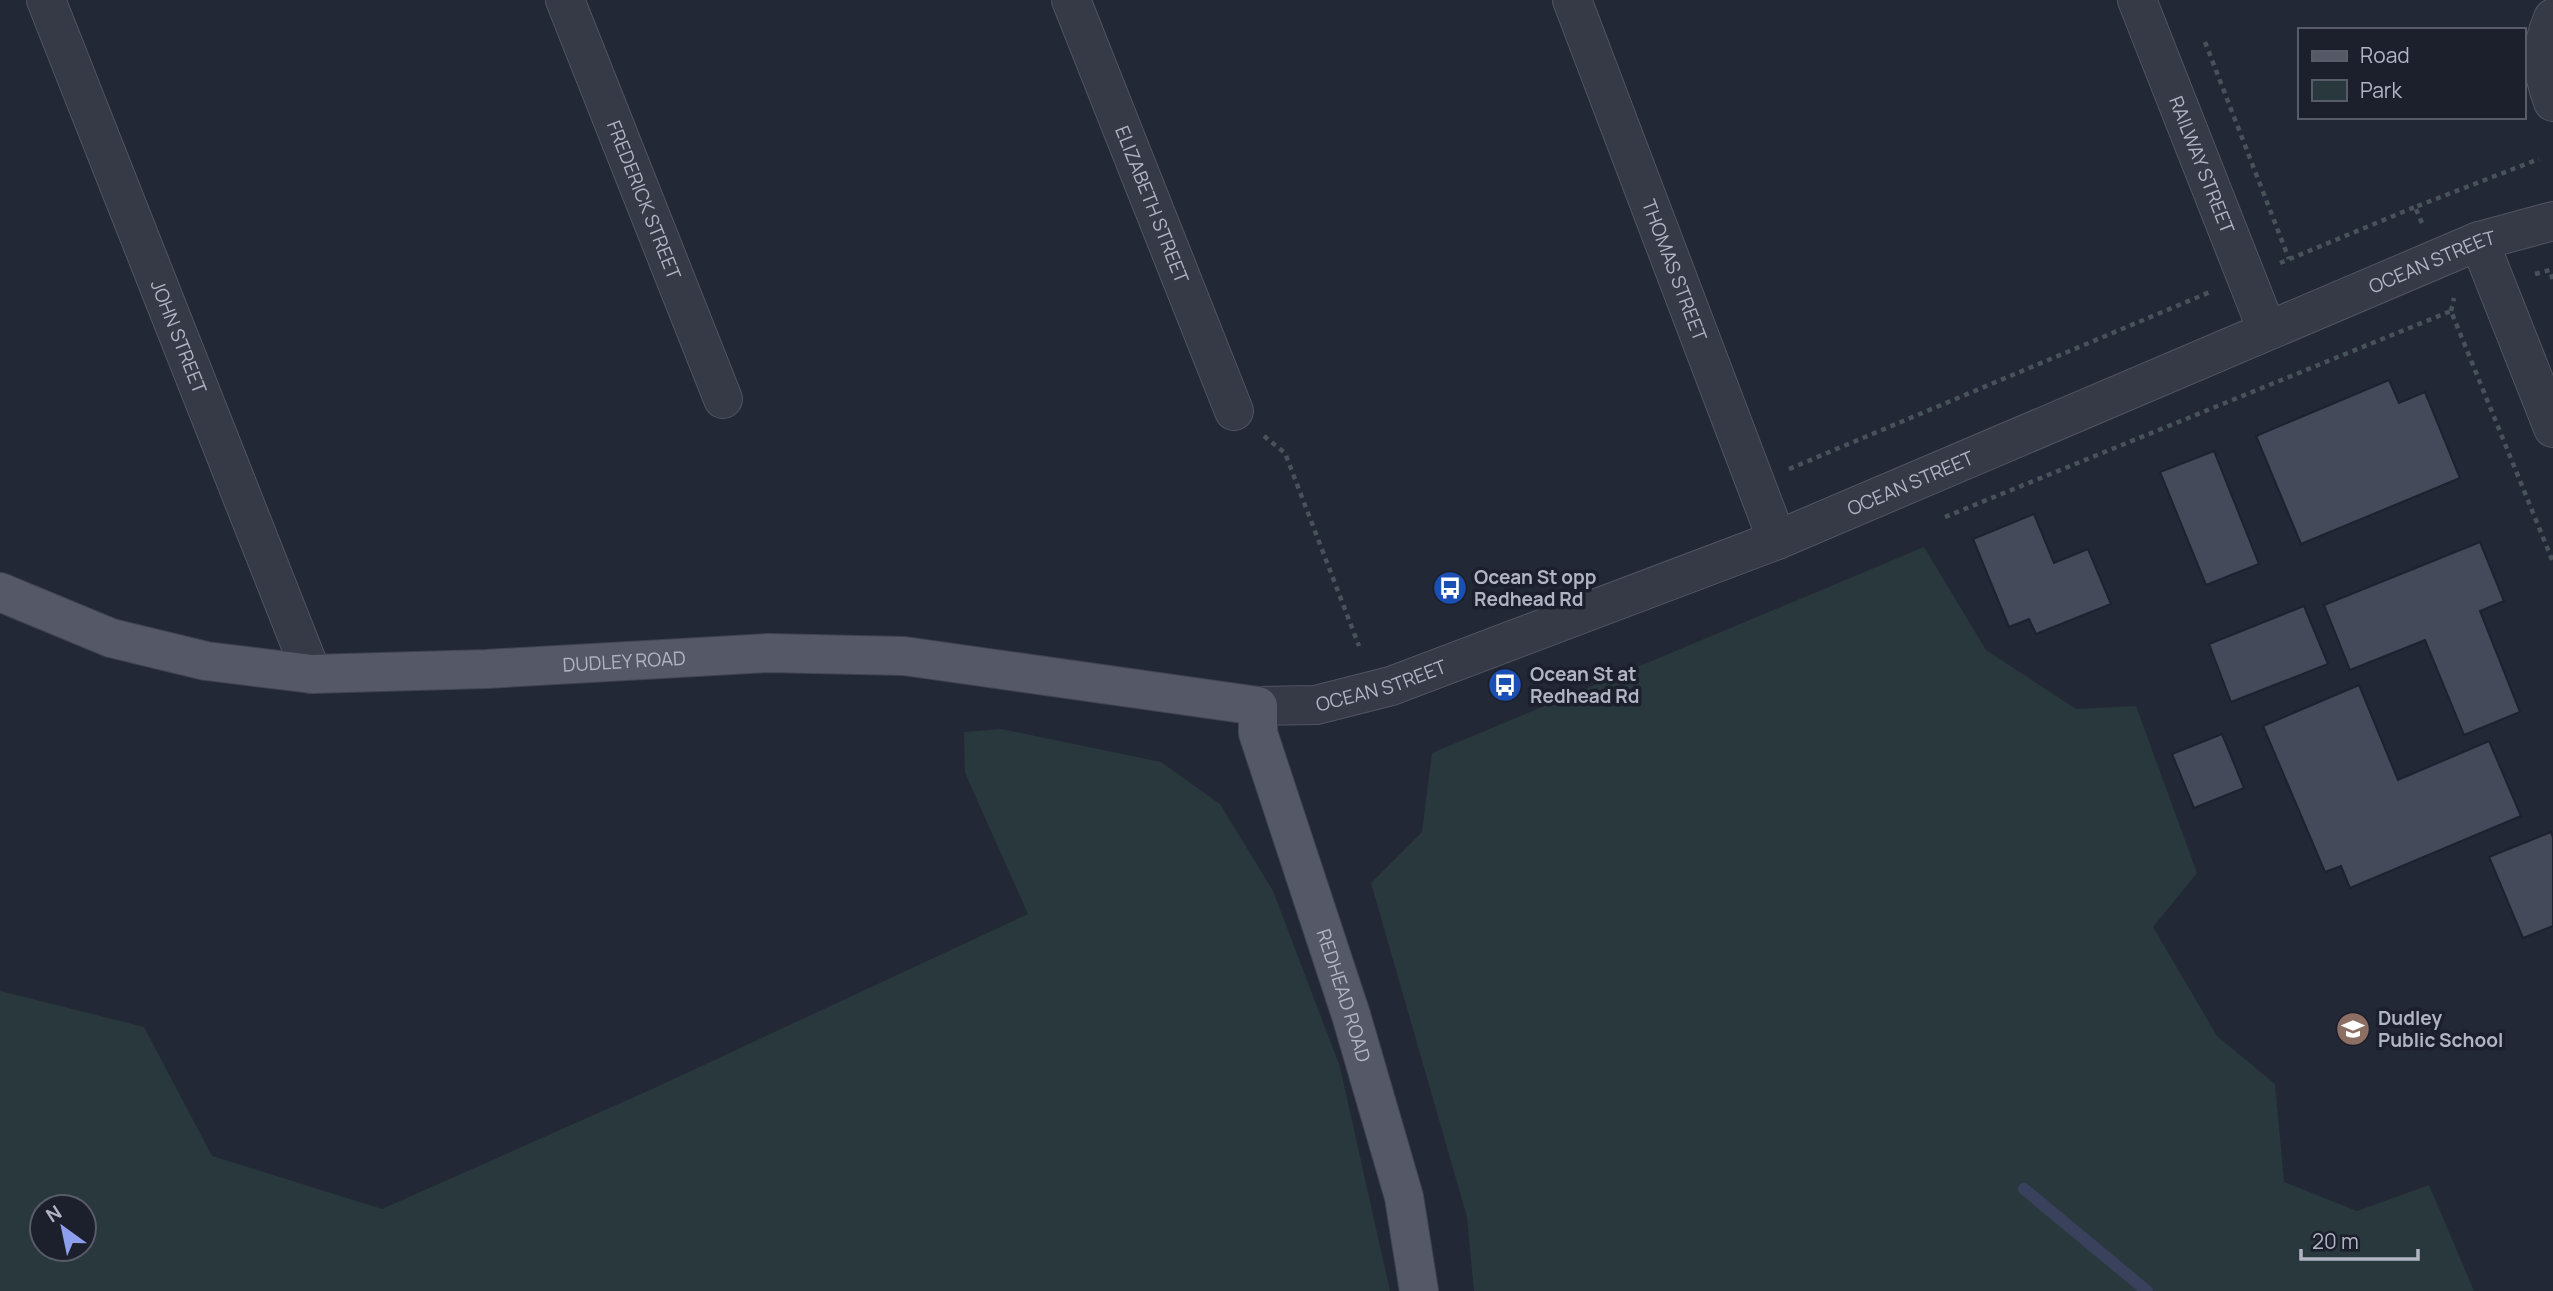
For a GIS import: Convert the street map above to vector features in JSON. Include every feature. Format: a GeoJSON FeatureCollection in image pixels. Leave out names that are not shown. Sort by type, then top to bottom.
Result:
{"type":"FeatureCollection","features":[{"type":"Feature","properties":{"kind":"main road","name":"DUDLEY ROAD"},"geometry":{"type":"LineString","coordinates":[[0,592],[111,638],[206,661],[313,674],[486,669],[768,653],[904,656],[1258,705]]}},
{"type":"Feature","properties":{"kind":"main road","name":"REDHEAD ROAD"},"geometry":{"type":"LineString","coordinates":[[1258,705],[1258,733],[1351,1015],[1404,1197],[1419,1291]]}},
{"type":"Feature","properties":{"kind":"street","name":"JOHN STREET"},"geometry":{"type":"LineString","coordinates":[[46,0],[313,674]]}},
{"type":"Feature","properties":{"kind":"street","name":"FREDERICK STREET"},"geometry":{"type":"LineString","coordinates":[[565,0],[723,399]]}},
{"type":"Feature","properties":{"kind":"street","name":"ELIZABETH STREET"},"geometry":{"type":"LineString","coordinates":[[1071,0],[1234,411]]}},
{"type":"Feature","properties":{"kind":"street","name":"THOMAS STREET"},"geometry":{"type":"LineString","coordinates":[[1572,0],[1777,540]]}},
{"type":"Feature","properties":{"kind":"street","name":"RAILWAY STREET"},"geometry":{"type":"LineString","coordinates":[[2137,0],[2267,330]]}},
{"type":"Feature","properties":{"kind":"street"},"geometry":{"type":"LineString","coordinates":[[2553,18],[2546,36],[2542,62],[2553,102]]}},
{"type":"Feature","properties":{"kind":"street","name":"OCEAN STREET"},"geometry":{"type":"LineString","coordinates":[[1258,705],[1316,705],[1391,686],[1777,540],[2479,241],[2553,221]]}},
{"type":"Feature","properties":{"kind":"street"},"geometry":{"type":"LineString","coordinates":[[2479,241],[2553,428]]}},
{"type":"Feature","properties":{"kind":"path"},"geometry":{"type":"LineString","coordinates":[[2205,42],[2289,259]]}},
{"type":"Feature","properties":{"kind":"path"},"geometry":{"type":"LineString","coordinates":[[1756,483],[2289,259],[2539,159]]}},
{"type":"Feature","properties":{"kind":"path"},"geometry":{"type":"LineString","coordinates":[[2415,207],[2423,224]]}},
{"type":"Feature","properties":{"kind":"path"},"geometry":{"type":"LineString","coordinates":[[2535,274],[2551,270],[2553,281]]}},
{"type":"Feature","properties":{"kind":"path"},"geometry":{"type":"LineString","coordinates":[[2455,298],[2451,310],[2553,562]]}},
{"type":"Feature","properties":{"kind":"path"},"geometry":{"type":"LineString","coordinates":[[1945,517],[2451,310]]}},
{"type":"Feature","properties":{"kind":"path"},"geometry":{"type":"LineString","coordinates":[[1234,411],[1284,453],[1359,646]]}},
{"type":"Feature","properties":{"kind":"green space"},"geometry":{"type":"Polygon","coordinates":[[[1924,547],[1986,650],[2076,709],[2136,706],[2197,873],[2153,927],[2217,1036],[2275,1084],[2284,1182],[2357,1211],[2429,1185],[2474,1291],[1474,1291],[1467,1217],[1371,883],[1422,832],[1432,753],[1924,547]]]}},
{"type":"Feature","properties":{"kind":"green space"},"geometry":{"type":"Polygon","coordinates":[[[1001,729],[1161,762],[1220,804],[1273,891],[1340,1067],[1390,1291],[0,1291],[0,991],[144,1027],[212,1156],[382,1209],[650,1090],[1028,914],[965,773],[964,732],[1001,729]]]}},
{"type":"Feature","properties":{"kind":"building"},"geometry":{"type":"Polygon","coordinates":[[[2389,380],[2399,403],[2425,392],[2460,478],[2301,544],[2256,436],[2389,380]]]}},
{"type":"Feature","properties":{"kind":"building"},"geometry":{"type":"Polygon","coordinates":[[[2214,451],[2259,564],[2206,585],[2160,472],[2214,451]]]}},
{"type":"Feature","properties":{"kind":"building"},"geometry":{"type":"Polygon","coordinates":[[[2034,514],[2054,563],[2088,549],[2111,604],[2036,634],[2029,619],[2009,627],[1973,539],[2034,514]]]}},
{"type":"Feature","properties":{"kind":"building"},"geometry":{"type":"Polygon","coordinates":[[[2480,542],[2504,601],[2480,611],[2520,712],[2464,735],[2425,640],[2350,670],[2324,605],[2480,542]]]}},
{"type":"Feature","properties":{"kind":"building"},"geometry":{"type":"Polygon","coordinates":[[[2304,606],[2328,664],[2231,702],[2209,644],[2304,606]]]}},
{"type":"Feature","properties":{"kind":"building"},"geometry":{"type":"Polygon","coordinates":[[[2359,685],[2398,780],[2489,741],[2521,816],[2350,888],[2341,866],[2325,872],[2263,726],[2359,685]]]}},
{"type":"Feature","properties":{"kind":"building"},"geometry":{"type":"Polygon","coordinates":[[[2222,734],[2244,788],[2194,808],[2172,754],[2222,734]]]}},
{"type":"Feature","properties":{"kind":"building"},"geometry":{"type":"Polygon","coordinates":[[[2551,832],[2553,926],[2523,938],[2489,857],[2551,832]]]}},
{"type":"Feature","properties":{"kind":"waterway"},"geometry":{"type":"LineString","coordinates":[[2024,1189],[2147,1291]]}},
{"type":"Feature","properties":{"kind":"place","name":"Ocean St opp Redhead Rd"},"geometry":{"type":"Point","coordinates":[1450,588]}},
{"type":"Feature","properties":{"kind":"place","name":"Ocean St at Redhead Rd"},"geometry":{"type":"Point","coordinates":[1505,685]}},
{"type":"Feature","properties":{"kind":"place","name":"Dudley Public School"},"geometry":{"type":"Point","coordinates":[2353,1029]}}]}
